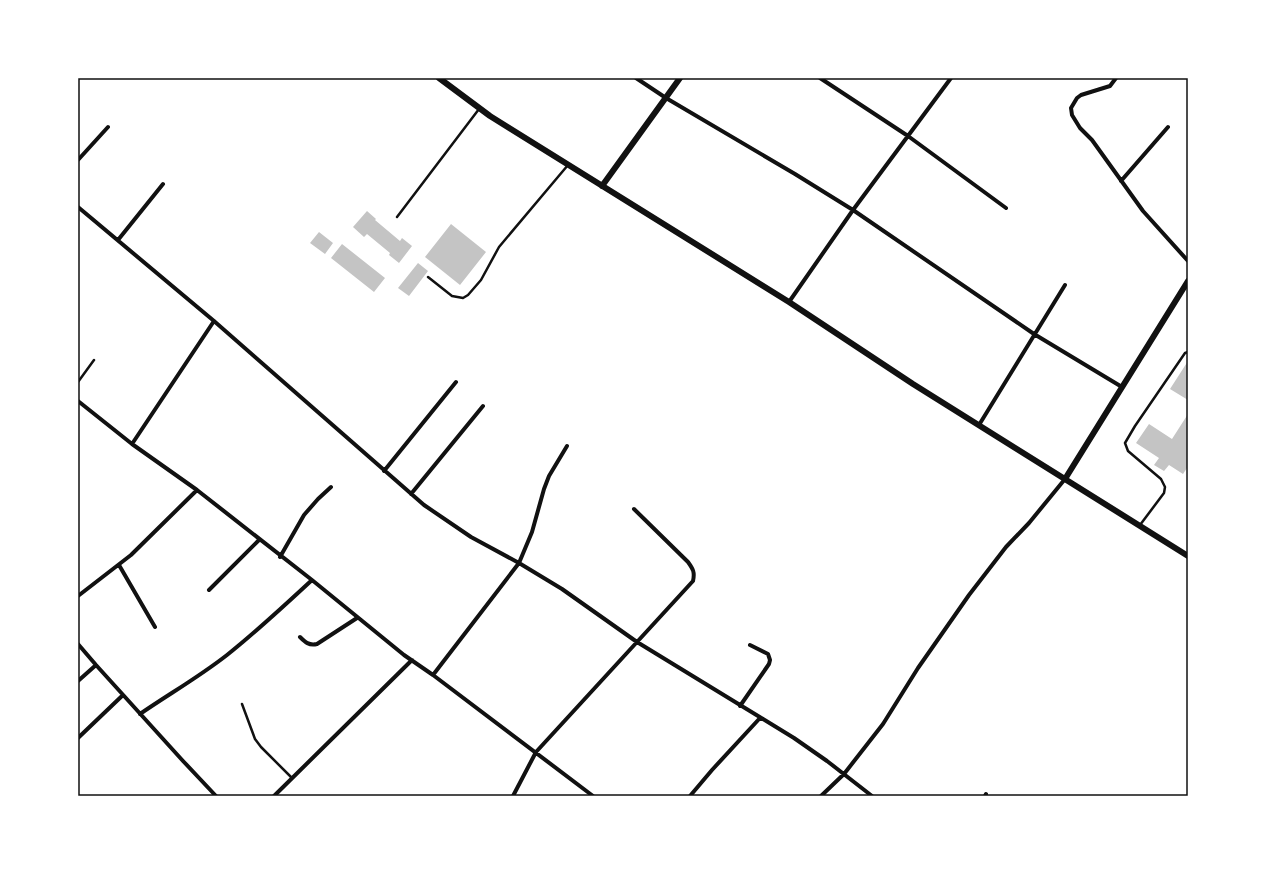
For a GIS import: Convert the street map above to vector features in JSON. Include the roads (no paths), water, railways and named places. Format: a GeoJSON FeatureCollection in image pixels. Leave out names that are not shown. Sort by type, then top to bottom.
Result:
{"type":"FeatureCollection","features":[{"type":"Feature","properties":{"kind":"street"},"geometry":{"type":"LineString","coordinates":[[636,78],[666,98],[853,210],[1034,334],[1122,386]]}},
{"type":"Feature","properties":{"kind":"street"},"geometry":{"type":"LineString","coordinates":[[602,186],[680,78]]}},
{"type":"Feature","properties":{"kind":"street"},"geometry":{"type":"LineString","coordinates":[[820,78],[908,136],[1006,208]]}},
{"type":"Feature","properties":{"kind":"street"},"geometry":{"type":"LineString","coordinates":[[789,302],[853,210],[952,78]]}},
{"type":"Feature","properties":{"kind":"street"},"geometry":{"type":"LineString","coordinates":[[1116,78],[1110,86],[1081,95],[1077,98],[1071,108],[1072,115],[1080,128],[1092,140],[1143,210],[1188,260]]}},
{"type":"Feature","properties":{"kind":"street"},"geometry":{"type":"LineString","coordinates":[[441,79],[479,108],[568,165],[789,302],[913,384],[1188,556]]}},
{"type":"Feature","properties":{"kind":"street"},"geometry":{"type":"LineString","coordinates":[[78,160],[108,126]]}},
{"type":"Feature","properties":{"kind":"street"},"geometry":{"type":"LineString","coordinates":[[1121,181],[1168,127]]}},
{"type":"Feature","properties":{"kind":"street"},"geometry":{"type":"LineString","coordinates":[[118,240],[163,184]]}},
{"type":"Feature","properties":{"kind":"street"},"geometry":{"type":"LineString","coordinates":[[78,207],[214,321],[424,505],[471,537],[562,588],[637,642],[810,749],[872,796]]}},
{"type":"Feature","properties":{"kind":"street"},"geometry":{"type":"LineString","coordinates":[[821,796],[844,774],[883,724],[918,668],[969,595],[1006,547],[1029,523],[1065,479],[1188,281]]}},
{"type":"Feature","properties":{"kind":"street"},"geometry":{"type":"LineString","coordinates":[[979,425],[1065,285]]}},
{"type":"Feature","properties":{"kind":"street"},"geometry":{"type":"LineString","coordinates":[[132,444],[214,321]]}},
{"type":"Feature","properties":{"kind":"street"},"geometry":{"type":"LineString","coordinates":[[384,471],[456,382]]}},
{"type":"Feature","properties":{"kind":"street"},"geometry":{"type":"LineString","coordinates":[[78,401],[132,444],[197,490],[258,540],[312,580],[357,618],[593,796]]}},
{"type":"Feature","properties":{"kind":"street"},"geometry":{"type":"LineString","coordinates":[[411,494],[483,406]]}},
{"type":"Feature","properties":{"kind":"street"},"geometry":{"type":"LineString","coordinates":[[433,674],[519,563],[532,532],[549,476],[567,446]]}},
{"type":"Feature","properties":{"kind":"street"},"geometry":{"type":"LineString","coordinates":[[280,557],[304,515],[331,487]]}},
{"type":"Feature","properties":{"kind":"street"},"geometry":{"type":"LineString","coordinates":[[78,596],[119,565],[149,539],[197,490]]}},
{"type":"Feature","properties":{"kind":"street"},"geometry":{"type":"LineString","coordinates":[[513,796],[536,752],[693,581],[694,571],[688,562],[634,509]]}},
{"type":"Feature","properties":{"kind":"street"},"geometry":{"type":"LineString","coordinates":[[209,590],[258,540]]}},
{"type":"Feature","properties":{"kind":"street"},"geometry":{"type":"LineString","coordinates":[[119,565],[155,627]]}},
{"type":"Feature","properties":{"kind":"street"},"geometry":{"type":"LineString","coordinates":[[140,714],[200,675],[227,655],[312,580]]}},
{"type":"Feature","properties":{"kind":"street"},"geometry":{"type":"LineString","coordinates":[[300,637],[308,644],[317,644],[357,618]]}},
{"type":"Feature","properties":{"kind":"street"},"geometry":{"type":"LineString","coordinates":[[78,644],[96,666],[216,796]]}},
{"type":"Feature","properties":{"kind":"street"},"geometry":{"type":"LineString","coordinates":[[740,706],[769,664],[770,660],[768,654],[750,645]]}},
{"type":"Feature","properties":{"kind":"street"},"geometry":{"type":"LineString","coordinates":[[274,796],[412,660]]}},
{"type":"Feature","properties":{"kind":"street"},"geometry":{"type":"LineString","coordinates":[[78,681],[96,666]]}},
{"type":"Feature","properties":{"kind":"street"},"geometry":{"type":"LineString","coordinates":[[78,738],[123,695]]}},
{"type":"Feature","properties":{"kind":"street"},"geometry":{"type":"LineString","coordinates":[[690,796],[760,718]]}},
{"type":"Feature","properties":{"kind":"lane"},"geometry":{"type":"LineString","coordinates":[[397,217],[479,108]]}},
{"type":"Feature","properties":{"kind":"lane"},"geometry":{"type":"LineString","coordinates":[[428,277],[452,296],[463,298],[468,295],[481,280],[499,247],[568,165]]}},
{"type":"Feature","properties":{"kind":"lane"},"geometry":{"type":"LineString","coordinates":[[1140,526],[1164,493],[1165,487],[1161,479],[1128,452],[1126,443],[1135,426],[1185,353],[1188,352]]}},
{"type":"Feature","properties":{"kind":"lane"},"geometry":{"type":"LineString","coordinates":[[78,382],[94,360]]}},
{"type":"Feature","properties":{"kind":"lane"},"geometry":{"type":"LineString","coordinates":[[242,704],[255,739],[292,778]]}}]}
